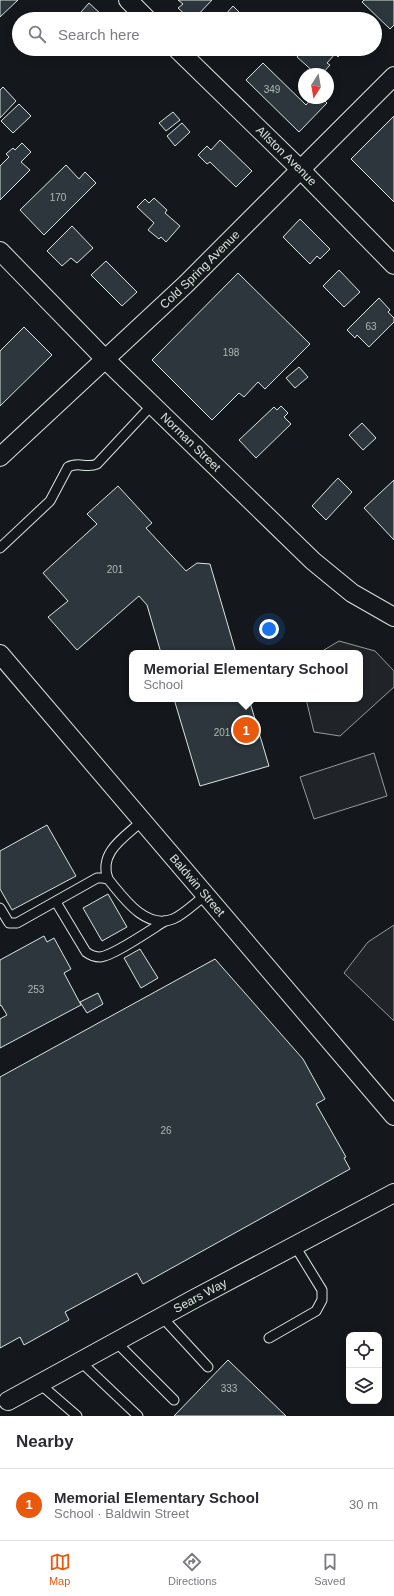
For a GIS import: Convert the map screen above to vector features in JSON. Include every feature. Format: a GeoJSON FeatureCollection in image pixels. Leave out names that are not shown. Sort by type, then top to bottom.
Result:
{"type":"FeatureCollection","features":[{"type":"Feature","properties":{"kind":"street"},"geometry":{"type":"LineString","coordinates":[[128,0],[140,12]]}},
{"type":"Feature","properties":{"kind":"street","name":"Allston Avenue"},"geometry":{"type":"LineString","coordinates":[[185,56],[394,265]]}},
{"type":"Feature","properties":{"kind":"street","name":"Cold Spring Avenue"},"geometry":{"type":"LineString","coordinates":[[0,457],[186,284],[394,76]]}},
{"type":"Feature","properties":{"kind":"street","name":"Norman Street"},"geometry":{"type":"LineString","coordinates":[[0,251],[105,359],[326,572],[352,593],[394,617]]}},
{"type":"Feature","properties":{"kind":"street","name":"Baldwin Street"},"geometry":{"type":"LineString","coordinates":[[0,654],[394,1116]]}},
{"type":"Feature","properties":{"kind":"street","name":"Sears Way"},"geometry":{"type":"LineString","coordinates":[[8,1401],[394,1193]]}},
{"type":"Feature","properties":{"kind":"lane"},"geometry":{"type":"LineString","coordinates":[[0,548],[50,502],[68,467],[73,464],[91,467],[97,464],[152,405]]}},
{"type":"Feature","properties":{"kind":"lane"},"geometry":{"type":"LineString","coordinates":[[142,821],[111,850],[105,865],[108,879],[122,896],[146,918],[155,921],[165,921],[174,919],[206,895]]}},
{"type":"Feature","properties":{"kind":"lane"},"geometry":{"type":"LineString","coordinates":[[0,908],[9,923],[17,923],[97,878],[108,879]]}},
{"type":"Feature","properties":{"kind":"lane"},"geometry":{"type":"LineString","coordinates":[[56,902],[86,952],[92,956],[98,957],[109,954],[165,921]]}},
{"type":"Feature","properties":{"kind":"lane"},"geometry":{"type":"LineString","coordinates":[[269,1338],[316,1311],[322,1300],[322,1290],[294,1246]]}},
{"type":"Feature","properties":{"kind":"lane"},"geometry":{"type":"LineString","coordinates":[[162,1317],[208,1367]]}},
{"type":"Feature","properties":{"kind":"lane"},"geometry":{"type":"LineString","coordinates":[[116,1342],[174,1400]]}},
{"type":"Feature","properties":{"kind":"lane"},"geometry":{"type":"LineString","coordinates":[[81,1362],[138,1416]]}},
{"type":"Feature","properties":{"kind":"lane"},"geometry":{"type":"LineString","coordinates":[[40,1384],[77,1416]]}},
{"type":"Feature","properties":{"kind":"shaded area"},"geometry":{"type":"Polygon","coordinates":[[[339,641],[375,651],[394,671],[394,687],[340,736],[314,732],[307,702],[363,702],[363,650],[324,650],[339,641]]]}},
{"type":"Feature","properties":{"kind":"shaded area"},"geometry":{"type":"Polygon","coordinates":[[[374,753],[387,796],[314,819],[300,777],[374,753]]]}},
{"type":"Feature","properties":{"kind":"shaded area"},"geometry":{"type":"Polygon","coordinates":[[[394,925],[394,1021],[344,973],[368,942],[394,925]]]}},
{"type":"Feature","properties":{"kind":"building"},"geometry":{"type":"Polygon","coordinates":[[[0,0],[18,0],[0,17],[0,0]]]}},
{"type":"Feature","properties":{"kind":"building"},"geometry":{"type":"Polygon","coordinates":[[[178,0],[212,0],[201,12],[182,12],[178,8],[183,4],[178,0]]]}},
{"type":"Feature","properties":{"kind":"building"},"geometry":{"type":"Polygon","coordinates":[[[364,0],[394,0],[394,25],[390,29],[382,21],[382,12],[372,12],[362,2],[364,0]]]}},
{"type":"Feature","properties":{"kind":"building"},"geometry":{"type":"Polygon","coordinates":[[[89,3],[99,12],[81,12],[89,3]]]}},
{"type":"Feature","properties":{"kind":"building"},"geometry":{"type":"Polygon","coordinates":[[[233,6],[239,12],[228,12],[233,6]]]}},
{"type":"Feature","properties":{"kind":"building"},"geometry":{"type":"Polygon","coordinates":[[[298,56],[333,56],[327,63],[330,65],[327,68],[309,68],[297,57],[298,56]]]}},
{"type":"Feature","properties":{"kind":"building"},"geometry":{"type":"Polygon","coordinates":[[[263,63],[298,97],[298,104],[326,104],[299,132],[246,80],[263,63]]]}},
{"type":"Feature","properties":{"kind":"building"},"geometry":{"type":"Polygon","coordinates":[[[3,87],[16,101],[0,118],[0,90],[3,87]]]}},
{"type":"Feature","properties":{"kind":"building"},"geometry":{"type":"Polygon","coordinates":[[[19,104],[31,116],[13,133],[1,121],[19,104]]]}},
{"type":"Feature","properties":{"kind":"building"},"geometry":{"type":"Polygon","coordinates":[[[173,112],[180,120],[166,131],[159,123],[173,112]]]}},
{"type":"Feature","properties":{"kind":"building"},"geometry":{"type":"Polygon","coordinates":[[[394,116],[394,202],[351,159],[394,116]]]}},
{"type":"Feature","properties":{"kind":"building"},"geometry":{"type":"Polygon","coordinates":[[[182,123],[190,132],[175,146],[167,136],[182,123]]]}},
{"type":"Feature","properties":{"kind":"building"},"geometry":{"type":"Polygon","coordinates":[[[220,140],[252,171],[236,187],[210,162],[207,164],[198,155],[207,146],[211,150],[220,140]]]}},
{"type":"Feature","properties":{"kind":"building"},"geometry":{"type":"Polygon","coordinates":[[[22,143],[31,152],[21,162],[30,170],[0,200],[0,166],[9,157],[6,154],[13,148],[15,150],[22,143]]]}},
{"type":"Feature","properties":{"kind":"building"},"geometry":{"type":"Polygon","coordinates":[[[66,165],[79,179],[85,172],[96,183],[44,235],[20,210],[66,165]]]}},
{"type":"Feature","properties":{"kind":"building"},"geometry":{"type":"Polygon","coordinates":[[[154,198],[167,210],[165,213],[180,226],[166,242],[161,237],[159,239],[148,230],[154,223],[137,207],[145,199],[149,203],[154,198]]]}},
{"type":"Feature","properties":{"kind":"building"},"geometry":{"type":"Polygon","coordinates":[[[300,219],[330,249],[320,259],[317,256],[310,264],[283,237],[300,219]]]}},
{"type":"Feature","properties":{"kind":"building"},"geometry":{"type":"Polygon","coordinates":[[[72,226],[93,248],[77,263],[71,258],[62,266],[47,251],[72,226]]]}},
{"type":"Feature","properties":{"kind":"building"},"geometry":{"type":"Polygon","coordinates":[[[106,261],[137,292],[122,306],[91,275],[106,261]]]}},
{"type":"Feature","properties":{"kind":"building"},"geometry":{"type":"Polygon","coordinates":[[[339,270],[360,292],[344,307],[323,286],[339,270]]]}},
{"type":"Feature","properties":{"kind":"building"},"geometry":{"type":"Polygon","coordinates":[[[238,273],[310,344],[265,389],[258,382],[244,397],[239,393],[212,420],[152,360],[238,273]]]}},
{"type":"Feature","properties":{"kind":"building"},"geometry":{"type":"Polygon","coordinates":[[[379,298],[390,310],[388,312],[394,318],[394,322],[369,347],[357,335],[355,338],[347,330],[379,298]]]}},
{"type":"Feature","properties":{"kind":"building"},"geometry":{"type":"Polygon","coordinates":[[[24,327],[52,355],[0,406],[0,351],[24,327]]]}},
{"type":"Feature","properties":{"kind":"building"},"geometry":{"type":"Polygon","coordinates":[[[299,367],[308,377],[295,388],[286,378],[299,367]]]}},
{"type":"Feature","properties":{"kind":"building"},"geometry":{"type":"Polygon","coordinates":[[[281,406],[288,413],[284,417],[291,424],[256,458],[239,440],[274,407],[277,410],[281,406]]]}},
{"type":"Feature","properties":{"kind":"building"},"geometry":{"type":"Polygon","coordinates":[[[362,423],[376,438],[363,450],[349,435],[362,423]]]}},
{"type":"Feature","properties":{"kind":"building"},"geometry":{"type":"Polygon","coordinates":[[[338,478],[352,492],[326,520],[312,506],[338,478]]]}},
{"type":"Feature","properties":{"kind":"building"},"geometry":{"type":"Polygon","coordinates":[[[394,480],[394,540],[364,508],[394,480]]]}},
{"type":"Feature","properties":{"kind":"building"},"geometry":{"type":"Polygon","coordinates":[[[118,486],[152,523],[146,528],[186,571],[197,563],[210,564],[235,650],[160,650],[147,605],[139,596],[77,650],[48,617],[68,601],[43,573],[97,524],[87,514],[118,486]]]}},
{"type":"Feature","properties":{"kind":"building"},"geometry":{"type":"Polygon","coordinates":[[[175,702],[250,702],[269,766],[200,786],[175,702]]]}},
{"type":"Feature","properties":{"kind":"building"},"geometry":{"type":"Polygon","coordinates":[[[47,825],[76,876],[12,910],[0,889],[0,851],[47,825]]]}},
{"type":"Feature","properties":{"kind":"building"},"geometry":{"type":"Polygon","coordinates":[[[108,894],[127,927],[102,941],[83,908],[108,894]]]}},
{"type":"Feature","properties":{"kind":"building"},"geometry":{"type":"Polygon","coordinates":[[[44,936],[47,942],[54,938],[71,969],[64,973],[81,1005],[0,1048],[0,1019],[7,1015],[1,1005],[0,1006],[0,960],[44,936]]]}},
{"type":"Feature","properties":{"kind":"building"},"geometry":{"type":"Polygon","coordinates":[[[140,949],[158,978],[141,988],[124,958],[140,949]]]}},
{"type":"Feature","properties":{"kind":"building"},"geometry":{"type":"Polygon","coordinates":[[[215,959],[303,1059],[325,1099],[316,1104],[346,1157],[344,1158],[350,1169],[143,1284],[137,1273],[65,1312],[69,1320],[24,1345],[20,1337],[0,1348],[0,1077],[215,959]]]}},
{"type":"Feature","properties":{"kind":"building"},"geometry":{"type":"Polygon","coordinates":[[[98,993],[103,1004],[87,1013],[80,1002],[98,993]]]}},
{"type":"Feature","properties":{"kind":"building"},"geometry":{"type":"Polygon","coordinates":[[[228,1360],[286,1416],[174,1416],[228,1360]]]}},
{"type":"Feature","properties":{"kind":"place","name":"Memorial Elementary School"},"geometry":{"type":"Point","coordinates":[246,730]}}]}
